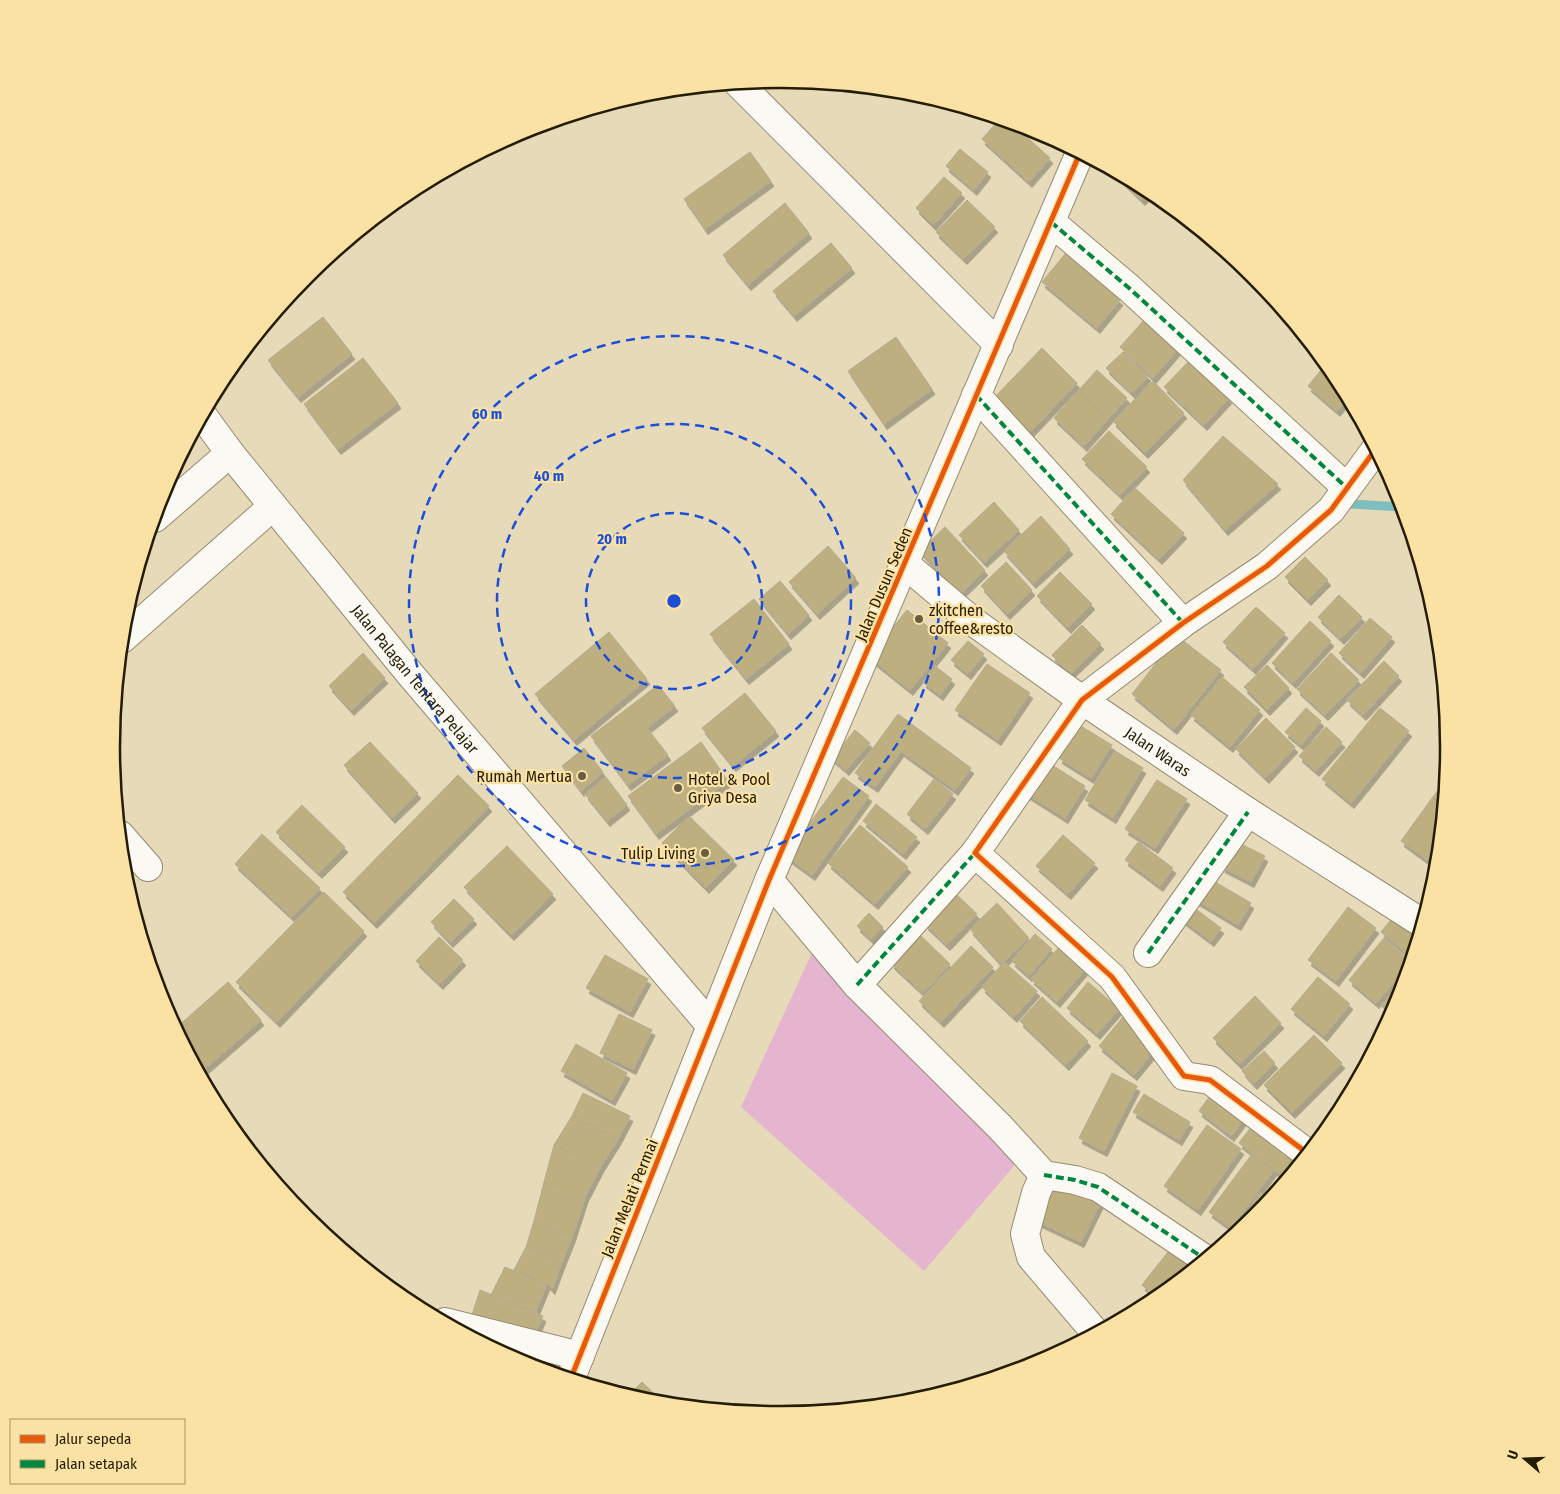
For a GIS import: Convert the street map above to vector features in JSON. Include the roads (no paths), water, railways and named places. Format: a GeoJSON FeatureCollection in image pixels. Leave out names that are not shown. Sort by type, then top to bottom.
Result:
{"type":"FeatureCollection","features":[{"type":"Feature","properties":{"kind":"street"},"geometry":{"type":"LineString","coordinates":[[744,89],[999,345]]}},
{"type":"Feature","properties":{"kind":"street","name":"Jalan Dusun Seden"},"geometry":{"type":"LineString","coordinates":[[711,1026],[769,880],[1078,159]]}},
{"type":"Feature","properties":{"kind":"street"},"geometry":{"type":"LineString","coordinates":[[1051,222],[1128,288],[1340,497]]}},
{"type":"Feature","properties":{"kind":"street"},"geometry":{"type":"LineString","coordinates":[[976,395],[1183,623]]}},
{"type":"Feature","properties":{"kind":"street","name":"Jalan Palagan Tentara Pelajar"},"geometry":{"type":"LineString","coordinates":[[207,421],[230,453],[410,674],[711,1026]]}},
{"type":"Feature","properties":{"kind":"street"},"geometry":{"type":"LineString","coordinates":[[165,509],[230,453]]}},
{"type":"Feature","properties":{"kind":"street"},"geometry":{"type":"LineString","coordinates":[[857,985],[975,853],[1082,700],[1183,623],[1267,566],[1340,497],[1371,455]]}},
{"type":"Feature","properties":{"kind":"street"},"geometry":{"type":"LineString","coordinates":[[131,631],[273,506]]}},
{"type":"Feature","properties":{"kind":"street","name":"Jalan Waras"},"geometry":{"type":"LineString","coordinates":[[905,564],[971,620],[1082,700],[1248,812],[1417,920]]}},
{"type":"Feature","properties":{"kind":"street"},"geometry":{"type":"LineString","coordinates":[[1148,953],[1248,812]]}},
{"type":"Feature","properties":{"kind":"street"},"geometry":{"type":"LineString","coordinates":[[128,844],[148,867]]}},
{"type":"Feature","properties":{"kind":"street"},"geometry":{"type":"LineString","coordinates":[[975,853],[1112,977],[1184,1076],[1210,1080],[1302,1149]]}},
{"type":"Feature","properties":{"kind":"street"},"geometry":{"type":"LineString","coordinates":[[769,880],[857,985],[1000,1127],[1044,1175],[1075,1180],[1098,1187],[1199,1256]]}},
{"type":"Feature","properties":{"kind":"street","name":"Jalan Melati Permai"},"geometry":{"type":"LineString","coordinates":[[575,1367],[711,1026]]}},
{"type":"Feature","properties":{"kind":"street"},"geometry":{"type":"LineString","coordinates":[[1044,1175],[1036,1193],[1025,1234],[1031,1257],[1092,1327]]}},
{"type":"Feature","properties":{"kind":"street"},"geometry":{"type":"LineString","coordinates":[[482,1335],[575,1367]]}},
{"type":"Feature","properties":{"kind":"waterway"},"geometry":{"type":"LineString","coordinates":[[1343,498],[1351,504],[1394,507]]}},
{"type":"Feature","properties":{"kind":"place","name":"zkitchen coffee&resto"},"geometry":{"type":"Point","coordinates":[919,619]}},
{"type":"Feature","properties":{"kind":"place","name":"Rumah Mertua"},"geometry":{"type":"Point","coordinates":[582,776]}},
{"type":"Feature","properties":{"kind":"place","name":"Hotel & Pool Griya Desa"},"geometry":{"type":"Point","coordinates":[678,788]}},
{"type":"Feature","properties":{"kind":"place","name":"Tulip Living"},"geometry":{"type":"Point","coordinates":[705,853]}}]}
